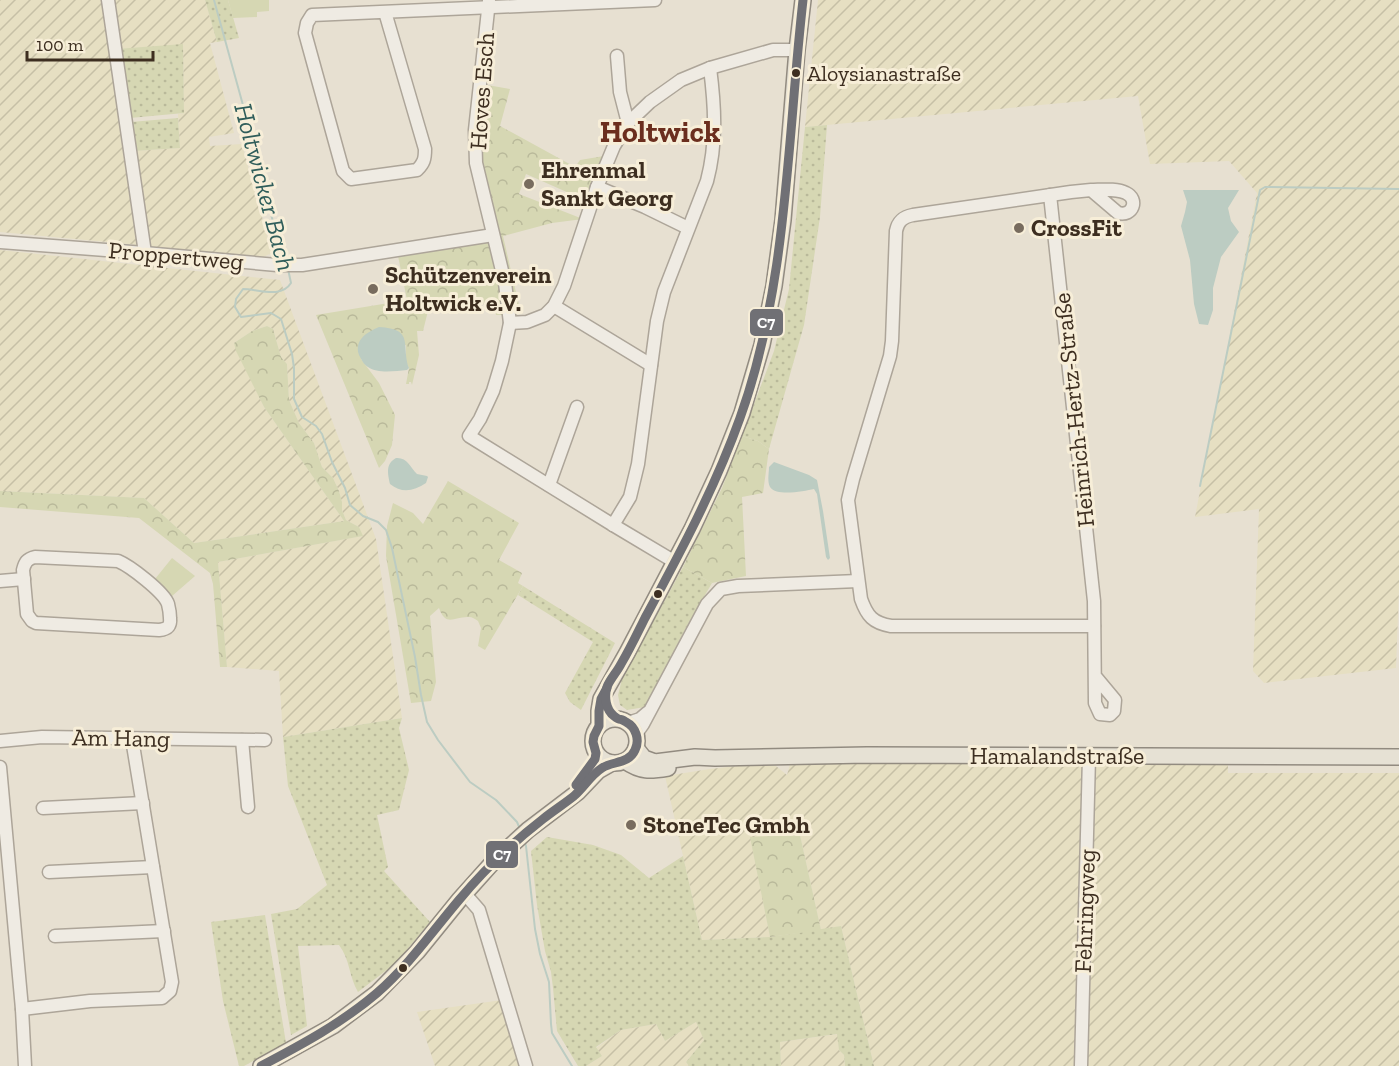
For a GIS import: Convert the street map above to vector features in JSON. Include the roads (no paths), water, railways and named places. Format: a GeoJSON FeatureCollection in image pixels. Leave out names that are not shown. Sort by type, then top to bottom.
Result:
{"type":"FeatureCollection","features":[{"type":"Feature","properties":{"kind":"main road"},"geometry":{"type":"LineString","coordinates":[[599,726],[598,711],[601,699],[675,562],[710,490],[732,438],[762,345],[774,286],[783,220],[803,0]]}},
{"type":"Feature","properties":{"kind":"main road"},"geometry":{"type":"LineString","coordinates":[[261,1066],[333,1026],[377,993],[417,952],[494,861],[516,840],[578,792],[598,771],[632,756],[630,731],[608,709],[607,687]]}},
{"type":"Feature","properties":{"kind":"main road"},"geometry":{"type":"LineString","coordinates":[[564,802],[595,759],[593,742],[599,726],[612,719],[630,731]]}},
{"type":"Feature","properties":{"kind":"main road","name":"Hamalandstraße"},"geometry":{"type":"LineString","coordinates":[[630,731],[644,758],[655,762],[695,757],[867,755],[1399,757]]}},
{"type":"Feature","properties":{"kind":"main road"},"geometry":{"type":"LineString","coordinates":[[596,753],[606,761],[619,762]]}},
{"type":"Feature","properties":{"kind":"main road","name":"Hamalandstraße"},"geometry":{"type":"LineString","coordinates":[[619,762],[650,771],[696,765],[715,758]]}},
{"type":"Feature","properties":{"kind":"street"},"geometry":{"type":"LineString","coordinates":[[108,0],[145,253]]}},
{"type":"Feature","properties":{"kind":"street"},"geometry":{"type":"LineString","coordinates":[[385,12],[425,149],[425,159],[417,170],[351,179],[343,171],[305,33],[312,15],[489,4],[655,0]]}},
{"type":"Feature","properties":{"kind":"street","name":"Hoves Esch"},"geometry":{"type":"LineString","coordinates":[[489,4],[475,130],[476,163],[505,283],[510,323],[493,391],[469,436],[675,562]]}},
{"type":"Feature","properties":{"kind":"street"},"geometry":{"type":"LineString","coordinates":[[510,323],[527,322],[545,315],[554,306],[564,286],[597,187],[614,146],[628,123],[650,102],[681,80],[710,69],[773,50],[797,50]]}},
{"type":"Feature","properties":{"kind":"street"},"geometry":{"type":"LineString","coordinates":[[617,56],[620,92],[628,123]]}},
{"type":"Feature","properties":{"kind":"street"},"geometry":{"type":"LineString","coordinates":[[613,525],[630,497],[638,464],[657,321],[664,292],[707,181],[713,149],[715,106],[710,69]]}},
{"type":"Feature","properties":{"kind":"street"},"geometry":{"type":"LineString","coordinates":[[597,187],[688,228]]}},
{"type":"Feature","properties":{"kind":"street"},"geometry":{"type":"LineString","coordinates":[[1091,190],[913,215],[902,219],[896,231],[890,356],[853,479],[849,500],[861,599],[865,610],[877,622],[891,626],[1094,626]]}},
{"type":"Feature","properties":{"kind":"street","name":"Heinrich-Hertz-Straße"},"geometry":{"type":"LineString","coordinates":[[1050,195],[1090,553],[1094,600],[1095,676]]}},
{"type":"Feature","properties":{"kind":"street","name":"Proppertweg"},"geometry":{"type":"LineString","coordinates":[[0,242],[277,265],[302,265],[493,235]]}},
{"type":"Feature","properties":{"kind":"street"},"geometry":{"type":"LineString","coordinates":[[554,306],[651,365]]}},
{"type":"Feature","properties":{"kind":"street"},"geometry":{"type":"LineString","coordinates":[[549,485],[577,407]]}},
{"type":"Feature","properties":{"kind":"street"},"geometry":{"type":"LineString","coordinates":[[35,557],[118,561],[126,564],[163,596],[168,604],[170,626],[159,630],[36,623],[27,614],[24,579],[25,563],[35,557]]}},
{"type":"Feature","properties":{"kind":"street"},"geometry":{"type":"LineString","coordinates":[[0,580],[24,579]]}},
{"type":"Feature","properties":{"kind":"street"},"geometry":{"type":"LineString","coordinates":[[630,731],[651,710],[707,604],[721,589],[738,586],[858,581]]}},
{"type":"Feature","properties":{"kind":"street","name":"Am Hang"},"geometry":{"type":"LineString","coordinates":[[0,741],[42,737],[265,740]]}},
{"type":"Feature","properties":{"kind":"street"},"geometry":{"type":"LineString","coordinates":[[22,1009],[90,1001],[162,998],[170,991],[172,982],[132,739]]}},
{"type":"Feature","properties":{"kind":"street"},"geometry":{"type":"LineString","coordinates":[[242,740],[248,807]]}},
{"type":"Feature","properties":{"kind":"street","name":"Fehringweg"},"geometry":{"type":"LineString","coordinates":[[1081,1066],[1089,757]]}},
{"type":"Feature","properties":{"kind":"street"},"geometry":{"type":"LineString","coordinates":[[0,767],[3,834],[22,1009],[25,1066]]}},
{"type":"Feature","properties":{"kind":"street"},"geometry":{"type":"LineString","coordinates":[[43,808],[142,803]]}},
{"type":"Feature","properties":{"kind":"street"},"geometry":{"type":"LineString","coordinates":[[49,872],[153,867]]}},
{"type":"Feature","properties":{"kind":"street"},"geometry":{"type":"LineString","coordinates":[[465,894],[479,910],[526,1066]]}},
{"type":"Feature","properties":{"kind":"street"},"geometry":{"type":"LineString","coordinates":[[55,936],[164,931]]}},
{"type":"Feature","properties":{"kind":"waterway","name":"Holtwicker Bach"},"geometry":{"type":"LineString","coordinates":[[214,0],[267,192],[272,218],[286,261]]}},
{"type":"Feature","properties":{"kind":"waterway"},"geometry":{"type":"LineString","coordinates":[[1200,486],[1260,190],[1265,187],[1399,189]]}},
{"type":"Feature","properties":{"kind":"waterway","name":"Holtwicker Bach"},"geometry":{"type":"LineString","coordinates":[[288,269],[291,283],[287,288],[275,292],[243,289],[236,299],[235,307],[241,317],[271,313],[281,319],[292,354],[294,399],[302,417],[316,426],[322,434],[350,505],[363,516],[378,522],[386,530],[392,548],[427,722],[470,782],[496,800],[517,822],[520,829]]}},
{"type":"Feature","properties":{"kind":"waterway","name":"Holtwicker Bach"},"geometry":{"type":"LineString","coordinates":[[524,840],[535,929],[549,982],[552,1033],[572,1066]]}},
{"type":"Feature","properties":{"kind":"place","name":"Aloysianastraße"},"geometry":{"type":"Point","coordinates":[796,73]}},
{"type":"Feature","properties":{"kind":"place","name":"Ehrenmal Sankt Georg"},"geometry":{"type":"Point","coordinates":[529,184]}},
{"type":"Feature","properties":{"kind":"place","name":"CrossFit"},"geometry":{"type":"Point","coordinates":[1019,228]}},
{"type":"Feature","properties":{"kind":"place","name":"Schützenverein Holtwick e.V."},"geometry":{"type":"Point","coordinates":[373,289]}},
{"type":"Feature","properties":{"kind":"place","name":"StoneTec Gmbh"},"geometry":{"type":"Point","coordinates":[631,825]}},
{"type":"Feature","properties":{"kind":"district","name":"Holtwick"},"geometry":{"type":"Point","coordinates":[660,132]}}]}
